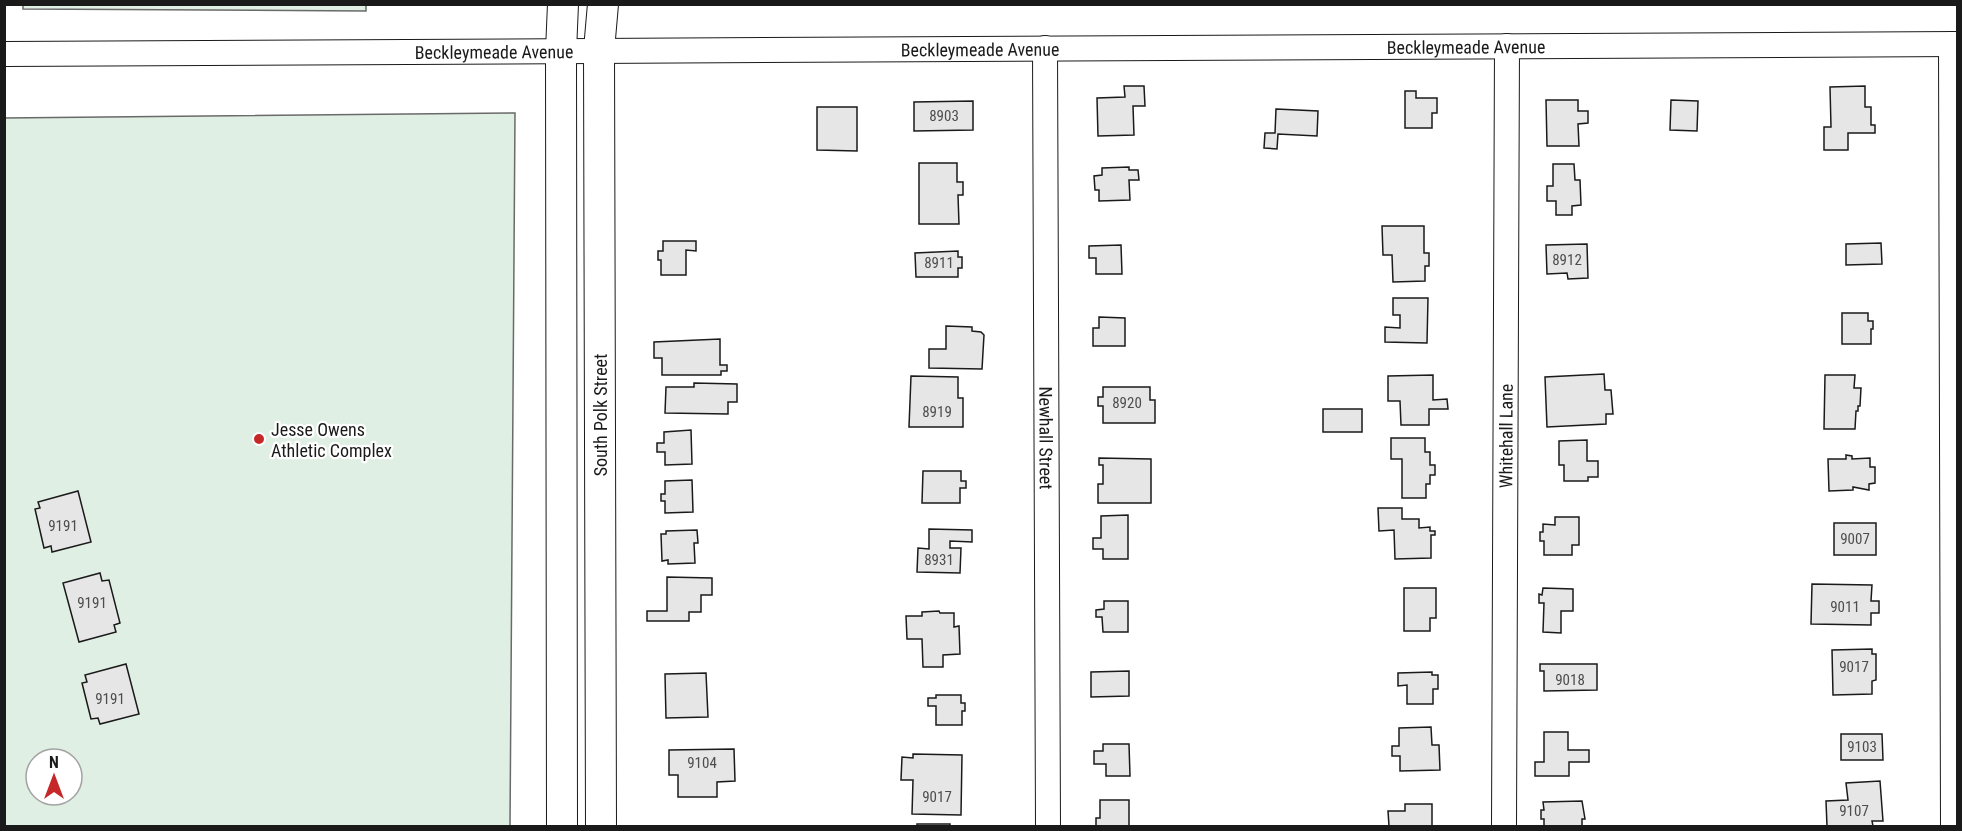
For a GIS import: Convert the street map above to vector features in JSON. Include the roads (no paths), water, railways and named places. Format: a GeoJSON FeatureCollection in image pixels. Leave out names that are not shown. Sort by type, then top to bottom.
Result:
{"type":"FeatureCollection","features":[{"type":"Feature","properties":{"kind":"main road"},"geometry":{"type":"LineString","coordinates":[[562,826],[561,51],[563,4]]}},
{"type":"Feature","properties":{"kind":"main road","name":"South Polk Street"},"geometry":{"type":"LineString","coordinates":[[601,826],[599,50],[603,4]]}},
{"type":"Feature","properties":{"kind":"main road"},"geometry":{"type":"LineString","coordinates":[[562,665],[601,663]]}},
{"type":"Feature","properties":{"kind":"street","name":"Beckleymeade Avenue"},"geometry":{"type":"LineString","coordinates":[[4,54],[1954,44]]}},
{"type":"Feature","properties":{"kind":"street"},"geometry":{"type":"LineString","coordinates":[[1953,826],[1954,44]]}},
{"type":"Feature","properties":{"kind":"street","name":"Whitehall Lane"},"geometry":{"type":"LineString","coordinates":[[1504,826],[1507,46]]}},
{"type":"Feature","properties":{"kind":"street","name":"Newhall Street"},"geometry":{"type":"LineString","coordinates":[[1045,48],[1048,826]]}},
{"type":"Feature","properties":{"kind":"place","name":"Jesse Owens Athletic Complex"},"geometry":{"type":"Point","coordinates":[259,439]}}]}
